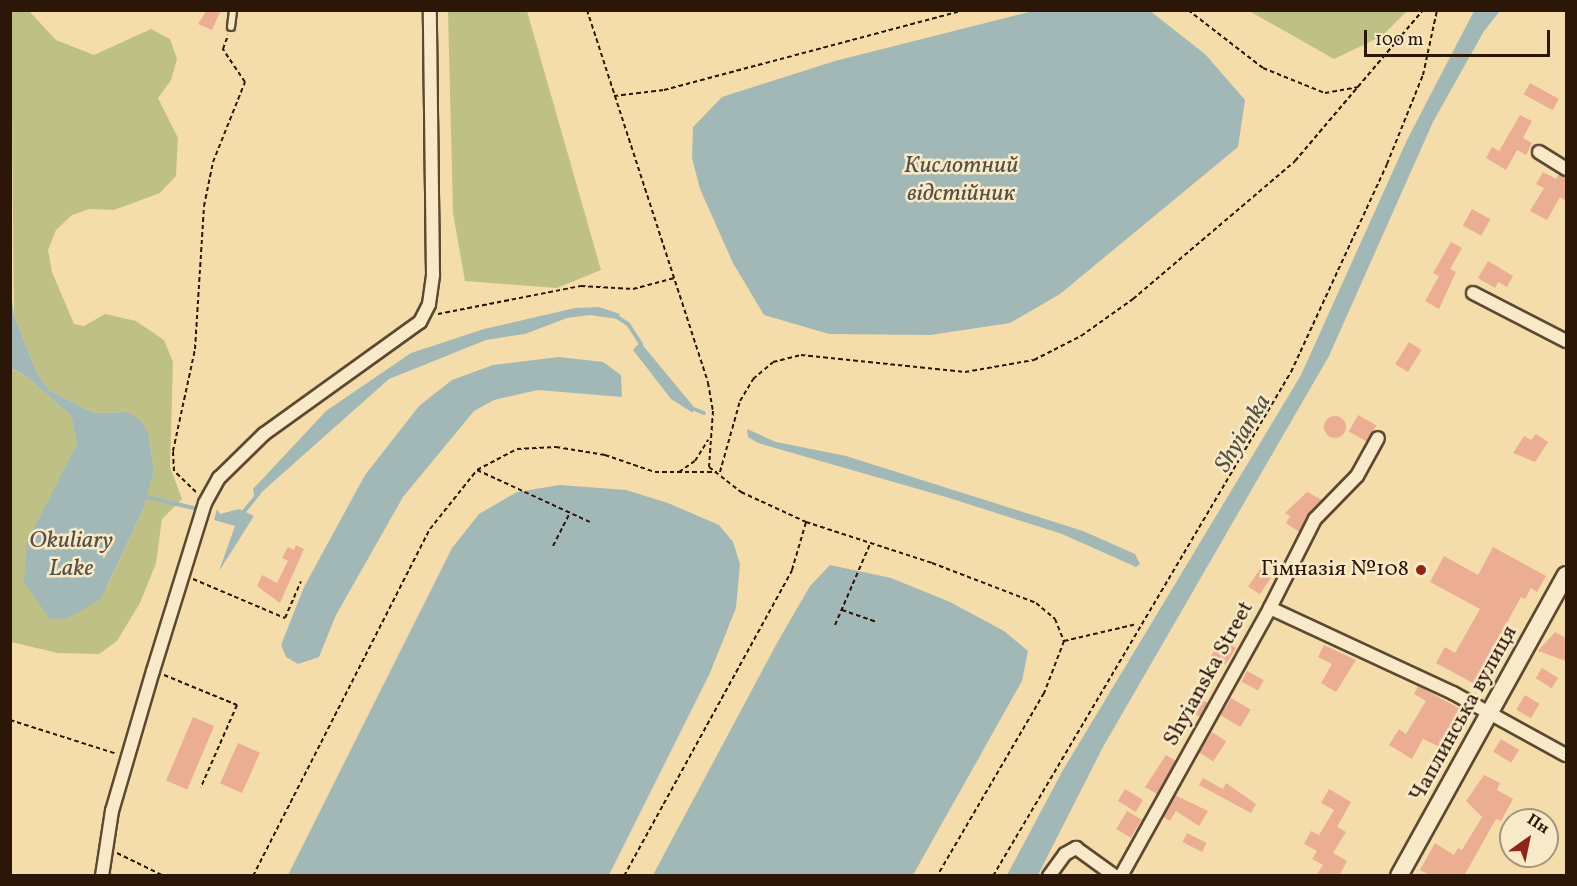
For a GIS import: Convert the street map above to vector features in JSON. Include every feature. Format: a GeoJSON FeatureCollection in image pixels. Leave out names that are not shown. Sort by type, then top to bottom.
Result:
{"type":"FeatureCollection","features":[{"type":"Feature","properties":{"kind":"street"},"geometry":{"type":"LineString","coordinates":[[102,876],[106,848],[128,757],[205,503],[234,459],[423,318],[433,274],[430,10]]}},
{"type":"Feature","properties":{"kind":"street"},"geometry":{"type":"LineString","coordinates":[[1539,152],[1566,169]]}},
{"type":"Feature","properties":{"kind":"street"},"geometry":{"type":"LineString","coordinates":[[1473,293],[1566,341]]}},
{"type":"Feature","properties":{"kind":"street","name":"Shyianska Street"},"geometry":{"type":"LineString","coordinates":[[1121,876],[1270,608],[1315,519],[1357,476],[1378,438]]}},
{"type":"Feature","properties":{"kind":"street","name":"Чаплинська вулиця"},"geometry":{"type":"LineString","coordinates":[[1400,876],[1566,575]]}},
{"type":"Feature","properties":{"kind":"street"},"geometry":{"type":"LineString","coordinates":[[1270,608],[1490,713],[1566,755]]}},
{"type":"Feature","properties":{"kind":"street"},"geometry":{"type":"LineString","coordinates":[[1049,876],[1065,854],[1076,848],[1115,876]]}},
{"type":"Feature","properties":{"kind":"lane"},"geometry":{"type":"LineString","coordinates":[[231,27],[233,10]]}},
{"type":"Feature","properties":{"kind":"path"},"geometry":{"type":"LineString","coordinates":[[587,10],[708,383],[713,411],[710,467],[720,472],[741,492],[806,522],[871,542],[1035,603],[1055,619],[1064,641],[1044,693],[937,876]]}},
{"type":"Feature","properties":{"kind":"path"},"geometry":{"type":"LineString","coordinates":[[614,96],[664,90],[965,10]]}},
{"type":"Feature","properties":{"kind":"path"},"geometry":{"type":"LineString","coordinates":[[1188,10],[1263,68],[1325,93],[1358,87]]}},
{"type":"Feature","properties":{"kind":"path"},"geometry":{"type":"LineString","coordinates":[[720,472],[740,401],[753,379],[773,362],[801,355],[965,372],[1034,360],[1081,336],[1133,299],[1295,160],[1423,10]]}},
{"type":"Feature","properties":{"kind":"path"},"geometry":{"type":"LineString","coordinates":[[993,876],[1139,624],[1291,372],[1331,292],[1423,75],[1437,10]]}},
{"type":"Feature","properties":{"kind":"path"},"geometry":{"type":"LineString","coordinates":[[205,503],[174,471],[173,451],[195,349],[195,298],[206,195],[213,162],[245,82],[223,49],[231,27]]}},
{"type":"Feature","properties":{"kind":"path"},"geometry":{"type":"LineString","coordinates":[[423,318],[581,286],[633,289],[675,278]]}},
{"type":"Feature","properties":{"kind":"path"},"geometry":{"type":"LineString","coordinates":[[678,472],[695,462],[710,437]]}},
{"type":"Feature","properties":{"kind":"path"},"geometry":{"type":"LineString","coordinates":[[253,876],[430,529],[477,470],[517,449],[556,447],[605,455],[655,472],[720,472]]}},
{"type":"Feature","properties":{"kind":"path"},"geometry":{"type":"LineString","coordinates":[[477,470],[590,522]]}},
{"type":"Feature","properties":{"kind":"path"},"geometry":{"type":"LineString","coordinates":[[553,546],[570,513]]}},
{"type":"Feature","properties":{"kind":"path"},"geometry":{"type":"LineString","coordinates":[[624,876],[792,570],[806,522]]}},
{"type":"Feature","properties":{"kind":"path"},"geometry":{"type":"LineString","coordinates":[[835,625],[871,542]]}},
{"type":"Feature","properties":{"kind":"path"},"geometry":{"type":"LineString","coordinates":[[185,575],[285,618],[301,581]]}},
{"type":"Feature","properties":{"kind":"path"},"geometry":{"type":"LineString","coordinates":[[842,610],[876,621]]}},
{"type":"Feature","properties":{"kind":"path"},"geometry":{"type":"LineString","coordinates":[[1064,641],[1139,624]]}},
{"type":"Feature","properties":{"kind":"path"},"geometry":{"type":"LineString","coordinates":[[153,671],[237,705],[201,787]]}},
{"type":"Feature","properties":{"kind":"path"},"geometry":{"type":"LineString","coordinates":[[10,720],[128,757]]}},
{"type":"Feature","properties":{"kind":"path"},"geometry":{"type":"LineString","coordinates":[[106,848],[164,876]]}},
{"type":"Feature","properties":{"kind":"green space"},"geometry":{"type":"Polygon","coordinates":[[[11,11],[29,11],[56,40],[94,55],[151,29],[170,39],[177,59],[171,80],[158,98],[178,138],[176,176],[160,193],[114,210],[89,209],[72,215],[56,230],[48,250],[52,272],[74,324],[84,326],[105,314],[136,321],[164,340],[173,362],[170,467],[182,499],[162,519],[156,563],[140,603],[117,641],[99,654],[58,653],[11,642],[10,368],[26,376],[71,416],[77,444],[59,482],[107,587],[143,510],[154,472],[149,435],[128,412],[94,413],[49,390],[37,373],[14,316],[11,11]]]}},
{"type":"Feature","properties":{"kind":"green space"},"geometry":{"type":"Polygon","coordinates":[[[448,11],[527,11],[601,270],[557,288],[465,281],[453,213],[448,11]]]}},
{"type":"Feature","properties":{"kind":"green space"},"geometry":{"type":"Polygon","coordinates":[[[1249,11],[1407,11],[1382,36],[1334,59],[1249,11]]]}},
{"type":"Feature","properties":{"kind":"water","name":"Кислотний відстійник"},"geometry":{"type":"Polygon","coordinates":[[[1033,11],[1150,11],[1205,54],[1245,100],[1238,147],[1060,294],[1010,323],[930,335],[829,334],[764,315],[733,263],[700,189],[692,158],[693,127],[722,97],[835,61],[1033,11]]]}},
{"type":"Feature","properties":{"kind":"water"},"geometry":{"type":"Polygon","coordinates":[[[1474,11],[1500,11],[1484,31],[1433,122],[1329,356],[1103,747],[1038,875],[1007,875],[1063,770],[1301,375],[1407,140],[1474,11]]]}},
{"type":"Feature","properties":{"kind":"water","name":"Okuliary Lake"},"geometry":{"type":"Polygon","coordinates":[[[10,285],[14,316],[37,373],[49,390],[94,413],[128,412],[141,421],[149,435],[154,472],[143,510],[101,599],[68,618],[50,619],[24,582],[27,542],[77,444],[71,416],[26,376],[11,368],[10,285]]]}},
{"type":"Feature","properties":{"kind":"water"},"geometry":{"type":"Polygon","coordinates":[[[599,307],[620,314],[617,319],[590,315],[567,318],[525,334],[486,340],[389,379],[255,498],[253,489],[326,411],[411,353],[484,329],[575,308],[599,307]]]}},
{"type":"Feature","properties":{"kind":"water"},"geometry":{"type":"Polygon","coordinates":[[[640,342],[693,406],[693,413],[671,399],[633,350],[640,342]]]}},
{"type":"Feature","properties":{"kind":"water"},"geometry":{"type":"Polygon","coordinates":[[[559,357],[603,362],[621,375],[622,397],[538,390],[494,400],[474,411],[403,497],[336,615],[319,657],[298,664],[286,657],[281,645],[304,587],[365,475],[419,406],[452,380],[493,365],[559,357]]]}},
{"type":"Feature","properties":{"kind":"water"},"geometry":{"type":"Polygon","coordinates":[[[747,429],[776,442],[846,456],[1083,531],[1135,554],[1140,564],[1136,567],[1062,534],[946,497],[758,443],[748,437],[747,429]]]}},
{"type":"Feature","properties":{"kind":"water"},"geometry":{"type":"Polygon","coordinates":[[[560,485],[626,490],[668,503],[719,525],[733,542],[740,564],[736,608],[710,673],[609,875],[288,875],[452,548],[479,514],[517,492],[560,485]]]}},
{"type":"Feature","properties":{"kind":"water"},"geometry":{"type":"Polygon","coordinates":[[[217,509],[220,514],[239,509],[254,516],[219,571],[235,526],[214,520],[217,509]]]}},
{"type":"Feature","properties":{"kind":"water"},"geometry":{"type":"Polygon","coordinates":[[[830,565],[891,578],[950,602],[1004,631],[1028,651],[1022,681],[913,875],[653,875],[777,643],[810,586],[830,565]]]}},
{"type":"Feature","properties":{"kind":"building"},"geometry":{"type":"Polygon","coordinates":[[[207,10],[221,10],[212,30],[198,24],[207,10]]]}},
{"type":"Feature","properties":{"kind":"building"},"geometry":{"type":"Polygon","coordinates":[[[1530,83],[1559,99],[1553,110],[1524,94],[1530,83]]]}},
{"type":"Feature","properties":{"kind":"building"},"geometry":{"type":"Polygon","coordinates":[[[1520,115],[1532,121],[1523,138],[1532,143],[1526,155],[1517,150],[1506,170],[1486,158],[1492,147],[1499,151],[1520,115]]]}},
{"type":"Feature","properties":{"kind":"building"},"geometry":{"type":"Polygon","coordinates":[[[1543,172],[1556,179],[1559,174],[1566,177],[1566,201],[1560,197],[1547,220],[1530,211],[1544,188],[1536,184],[1543,172]]]}},
{"type":"Feature","properties":{"kind":"building"},"geometry":{"type":"Polygon","coordinates":[[[1472,209],[1490,219],[1481,236],[1463,226],[1472,209]]]}},
{"type":"Feature","properties":{"kind":"building"},"geometry":{"type":"Polygon","coordinates":[[[1451,242],[1462,248],[1450,269],[1456,272],[1439,309],[1425,301],[1439,276],[1433,273],[1451,242]]]}},
{"type":"Feature","properties":{"kind":"building"},"geometry":{"type":"Polygon","coordinates":[[[1488,261],[1513,276],[1507,287],[1498,282],[1495,288],[1478,278],[1488,261]]]}},
{"type":"Feature","properties":{"kind":"building"},"geometry":{"type":"Polygon","coordinates":[[[1409,342],[1422,350],[1408,372],[1395,364],[1409,342]]]}},
{"type":"Feature","properties":{"kind":"building"},"geometry":{"type":"Polygon","coordinates":[[[1358,415],[1376,425],[1367,442],[1349,432],[1358,415]]]}},
{"type":"Feature","properties":{"kind":"building"},"geometry":{"type":"Polygon","coordinates":[[[1335,416],[1343,419],[1346,427],[1343,435],[1335,438],[1327,435],[1324,427],[1327,419],[1335,416]]]}},
{"type":"Feature","properties":{"kind":"building"},"geometry":{"type":"Polygon","coordinates":[[[1536,434],[1548,442],[1535,462],[1513,453],[1524,436],[1531,440],[1536,434]]]}},
{"type":"Feature","properties":{"kind":"building"},"geometry":{"type":"Polygon","coordinates":[[[1307,492],[1322,500],[1299,532],[1286,523],[1290,516],[1285,513],[1307,492]]]}},
{"type":"Feature","properties":{"kind":"building"},"geometry":{"type":"Polygon","coordinates":[[[296,545],[304,549],[280,603],[257,586],[262,575],[277,583],[288,561],[282,558],[288,547],[294,550],[296,545]]]}},
{"type":"Feature","properties":{"kind":"building"},"geometry":{"type":"Polygon","coordinates":[[[1493,547],[1546,576],[1537,592],[1531,588],[1525,599],[1521,597],[1482,668],[1492,674],[1484,689],[1436,663],[1445,647],[1455,653],[1480,609],[1430,582],[1444,556],[1478,575],[1493,547]]]}},
{"type":"Feature","properties":{"kind":"building"},"geometry":{"type":"Polygon","coordinates":[[[1260,569],[1272,577],[1260,594],[1248,586],[1260,569]]]}},
{"type":"Feature","properties":{"kind":"building"},"geometry":{"type":"Polygon","coordinates":[[[1555,632],[1566,638],[1566,661],[1538,651],[1555,632]]]}},
{"type":"Feature","properties":{"kind":"building"},"geometry":{"type":"Polygon","coordinates":[[[1222,639],[1236,648],[1225,665],[1211,656],[1222,639]]]}},
{"type":"Feature","properties":{"kind":"building"},"geometry":{"type":"Polygon","coordinates":[[[1324,645],[1356,660],[1336,692],[1321,683],[1332,664],[1318,657],[1324,645]]]}},
{"type":"Feature","properties":{"kind":"building"},"geometry":{"type":"Polygon","coordinates":[[[1542,668],[1558,678],[1552,688],[1536,678],[1542,668]]]}},
{"type":"Feature","properties":{"kind":"building"},"geometry":{"type":"Polygon","coordinates":[[[1247,671],[1264,680],[1258,691],[1241,682],[1247,671]]]}},
{"type":"Feature","properties":{"kind":"building"},"geometry":{"type":"Polygon","coordinates":[[[1418,686],[1468,713],[1444,749],[1423,739],[1412,759],[1389,745],[1399,729],[1406,734],[1426,701],[1414,694],[1418,686]]]}},
{"type":"Feature","properties":{"kind":"building"},"geometry":{"type":"Polygon","coordinates":[[[1193,695],[1208,703],[1200,717],[1185,709],[1193,695]]]}},
{"type":"Feature","properties":{"kind":"building"},"geometry":{"type":"Polygon","coordinates":[[[1525,695],[1540,704],[1531,718],[1516,710],[1525,695]]]}},
{"type":"Feature","properties":{"kind":"building"},"geometry":{"type":"Polygon","coordinates":[[[1231,698],[1251,710],[1240,727],[1221,715],[1231,698]]]}},
{"type":"Feature","properties":{"kind":"building"},"geometry":{"type":"Polygon","coordinates":[[[193,717],[214,726],[187,790],[166,781],[193,717]]]}},
{"type":"Feature","properties":{"kind":"building"},"geometry":{"type":"Polygon","coordinates":[[[1212,732],[1226,741],[1213,761],[1199,752],[1212,732]]]}},
{"type":"Feature","properties":{"kind":"building"},"geometry":{"type":"Polygon","coordinates":[[[1501,739],[1519,750],[1511,763],[1493,752],[1501,739]]]}},
{"type":"Feature","properties":{"kind":"building"},"geometry":{"type":"Polygon","coordinates":[[[238,743],[260,753],[242,793],[220,783],[238,743]]]}},
{"type":"Feature","properties":{"kind":"building"},"geometry":{"type":"Polygon","coordinates":[[[1166,755],[1176,761],[1157,794],[1145,787],[1166,755]]]}},
{"type":"Feature","properties":{"kind":"building"},"geometry":{"type":"Polygon","coordinates":[[[1484,775],[1500,783],[1497,790],[1513,799],[1508,808],[1499,808],[1499,820],[1496,819],[1464,876],[1431,876],[1420,870],[1435,843],[1454,855],[1458,848],[1462,850],[1482,817],[1466,801],[1484,775]]]}},
{"type":"Feature","properties":{"kind":"building"},"geometry":{"type":"Polygon","coordinates":[[[1203,778],[1223,789],[1226,783],[1256,804],[1251,813],[1199,785],[1203,778]]]}},
{"type":"Feature","properties":{"kind":"building"},"geometry":{"type":"Polygon","coordinates":[[[1125,789],[1143,800],[1136,812],[1118,801],[1125,789]]]}},
{"type":"Feature","properties":{"kind":"building"},"geometry":{"type":"Polygon","coordinates":[[[1329,789],[1351,802],[1337,827],[1346,832],[1333,853],[1347,861],[1339,876],[1316,876],[1323,865],[1312,859],[1317,851],[1304,844],[1311,831],[1319,835],[1334,810],[1321,803],[1329,789]]]}},
{"type":"Feature","properties":{"kind":"building"},"geometry":{"type":"Polygon","coordinates":[[[1175,795],[1208,811],[1199,826],[1176,811],[1170,821],[1163,817],[1175,795]]]}},
{"type":"Feature","properties":{"kind":"building"},"geometry":{"type":"Polygon","coordinates":[[[1127,811],[1142,820],[1131,838],[1116,829],[1127,811]]]}},
{"type":"Feature","properties":{"kind":"building"},"geometry":{"type":"Polygon","coordinates":[[[1187,833],[1207,843],[1202,852],[1182,842],[1187,833]]]}},
{"type":"Feature","properties":{"kind":"waterway"},"geometry":{"type":"LineString","coordinates":[[614,315],[628,324],[641,344]]}},
{"type":"Feature","properties":{"kind":"waterway"},"geometry":{"type":"LineString","coordinates":[[689,407],[704,413]]}},
{"type":"Feature","properties":{"kind":"waterway"},"geometry":{"type":"LineString","coordinates":[[242,514],[258,494]]}},
{"type":"Feature","properties":{"kind":"waterway"},"geometry":{"type":"LineString","coordinates":[[147,497],[194,508]]}},
{"type":"Feature","properties":{"kind":"place","name":"Гімназія №108"},"geometry":{"type":"Point","coordinates":[1421,570]}},
{"type":"Feature","properties":{"kind":"water label","name":"Shyianka"},"geometry":{"type":"Point","coordinates":[1244,434]}}]}
